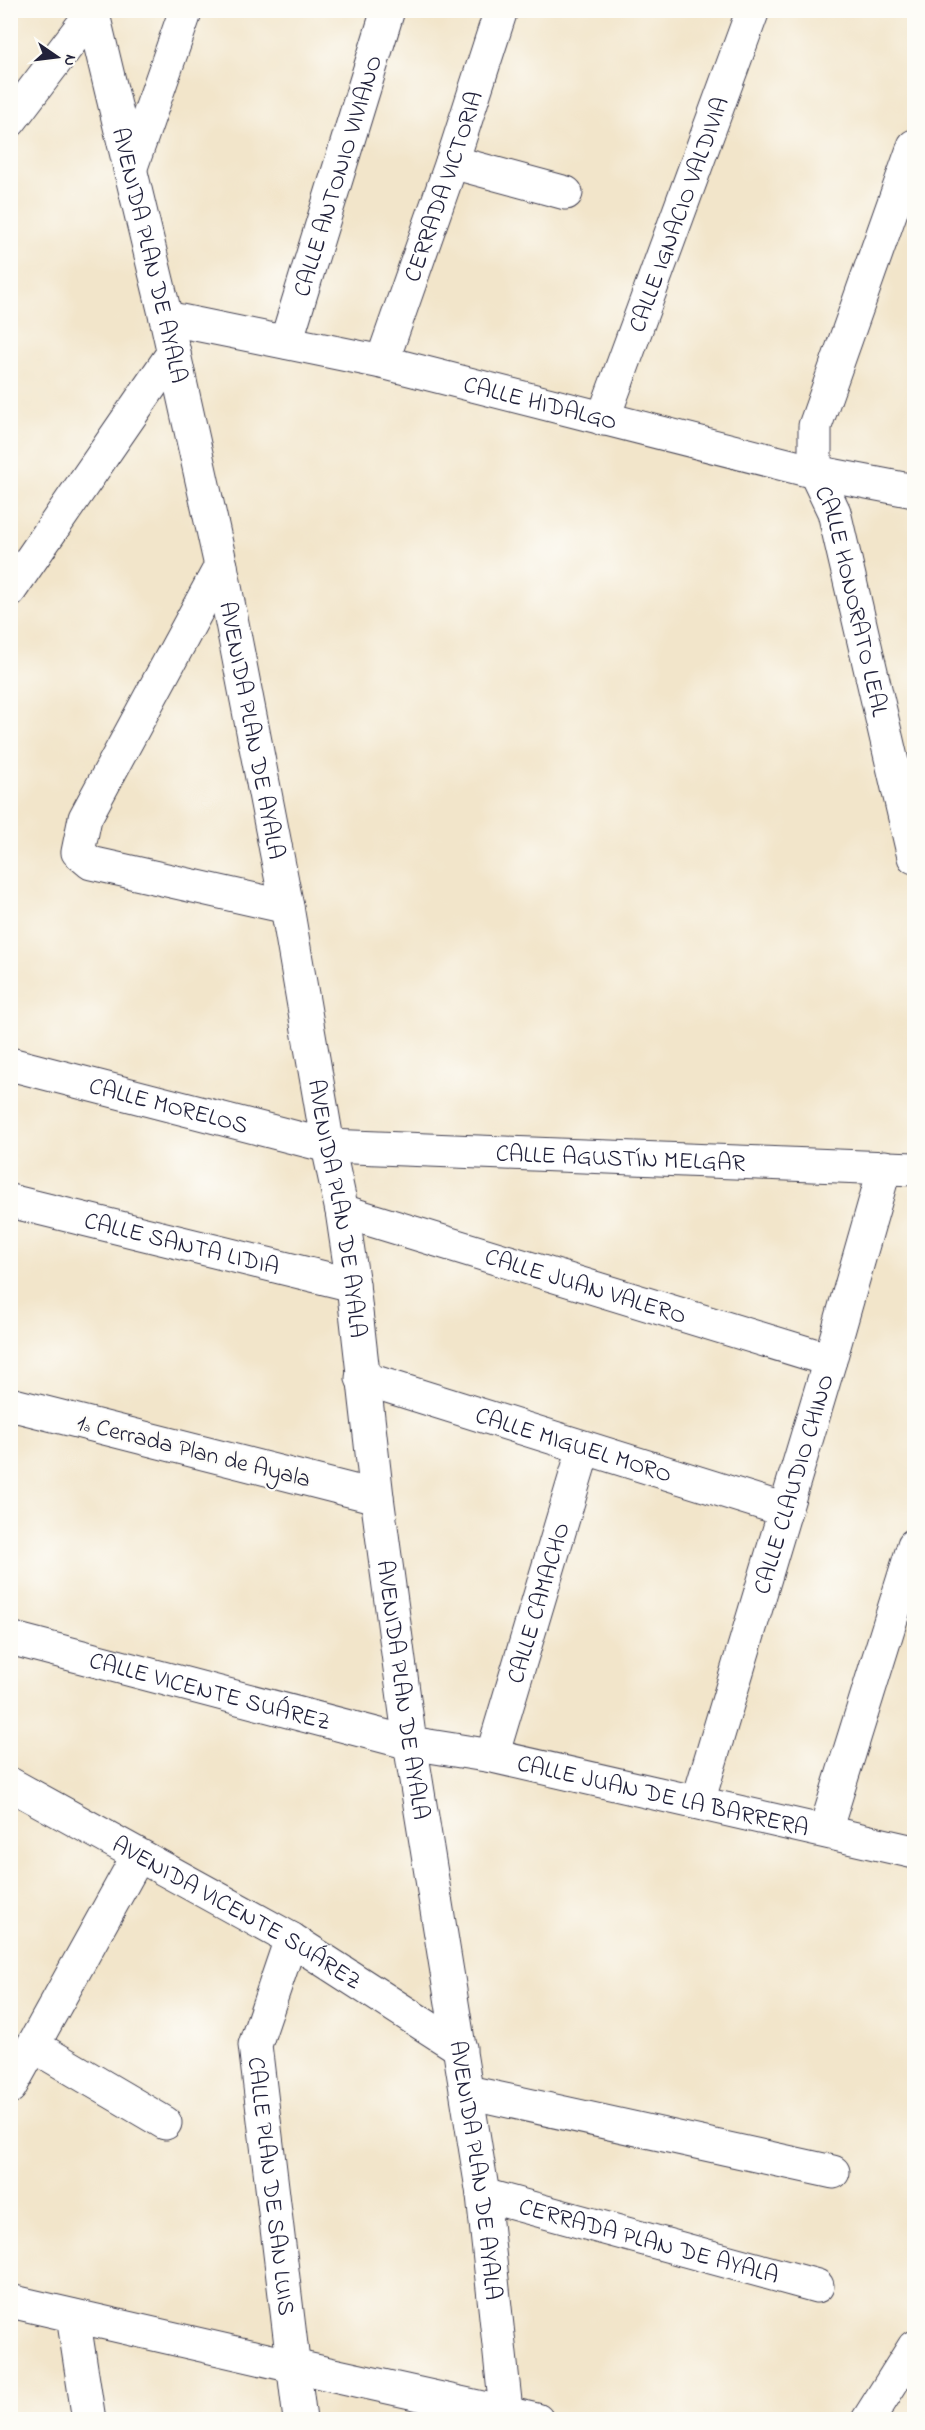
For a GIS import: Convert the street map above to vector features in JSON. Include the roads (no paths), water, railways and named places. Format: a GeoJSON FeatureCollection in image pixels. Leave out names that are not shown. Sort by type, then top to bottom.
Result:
{"type":"FeatureCollection","features":[{"type":"Feature","properties":{"kind":"street"},"geometry":{"type":"LineString","coordinates":[[130,170],[186,10]]}},
{"type":"Feature","properties":{"kind":"street","name":"CALLE ANTONIO VIVIANO"},"geometry":{"type":"LineString","coordinates":[[286,342],[388,10]]}},
{"type":"Feature","properties":{"kind":"street","name":"CERRADA VICTORIA"},"geometry":{"type":"LineString","coordinates":[[382,362],[452,162],[501,10]]}},
{"type":"Feature","properties":{"kind":"street","name":"CALLE IGNACIO VALDIVIA"},"geometry":{"type":"LineString","coordinates":[[603,419],[753,10]]}},
{"type":"Feature","properties":{"kind":"street"},"geometry":{"type":"LineString","coordinates":[[10,121],[92,12]]}},
{"type":"Feature","properties":{"kind":"street","name":"AVENIDA PLAN DE AYALA"},"geometry":{"type":"LineString","coordinates":[[92,12],[174,352],[221,566],[287,908],[328,1146],[342,1211],[353,1285],[377,1497],[411,1743],[468,2092],[517,2417]]}},
{"type":"Feature","properties":{"kind":"street","name":"CALLE HONORATO LEAL"},"geometry":{"type":"LineString","coordinates":[[915,146],[815,426],[814,472],[834,512],[915,857]]}},
{"type":"Feature","properties":{"kind":"street"},"geometry":{"type":"LineString","coordinates":[[452,162],[566,193]]}},
{"type":"Feature","properties":{"kind":"street","name":"CALLE HIDALGO"},"geometry":{"type":"LineString","coordinates":[[166,318],[382,362],[814,472],[915,491]]}},
{"type":"Feature","properties":{"kind":"street"},"geometry":{"type":"LineString","coordinates":[[10,590],[174,352]]}},
{"type":"Feature","properties":{"kind":"street"},"geometry":{"type":"LineString","coordinates":[[221,566],[85,818],[78,852],[91,863],[287,908]]}},
{"type":"Feature","properties":{"kind":"street","name":"CALLE MORELOS"},"geometry":{"type":"LineString","coordinates":[[10,1064],[328,1146]]}},
{"type":"Feature","properties":{"kind":"street","name":"CALLE AGUSTÍN MELGAR"},"geometry":{"type":"LineString","coordinates":[[328,1146],[900,1168]]}},
{"type":"Feature","properties":{"kind":"street","name":"CALLE CLAUDIO CHINO"},"geometry":{"type":"LineString","coordinates":[[698,1802],[830,1360],[900,1168]]}},
{"type":"Feature","properties":{"kind":"street","name":"CALLE SANTA LIDIA"},"geometry":{"type":"LineString","coordinates":[[10,1201],[353,1285]]}},
{"type":"Feature","properties":{"kind":"street","name":"CALLE JUAN VALERO"},"geometry":{"type":"LineString","coordinates":[[342,1211],[830,1360]]}},
{"type":"Feature","properties":{"kind":"street","name":"CALLE MIGUEL MORO"},"geometry":{"type":"LineString","coordinates":[[362,1378],[785,1510]]}},
{"type":"Feature","properties":{"kind":"street","name":"1ª Cerrada Plan de Ayala"},"geometry":{"type":"LineString","coordinates":[[10,1404],[377,1497]]}},
{"type":"Feature","properties":{"kind":"street","name":"CALLE CAMACHO"},"geometry":{"type":"LineString","coordinates":[[492,1756],[584,1448]]}},
{"type":"Feature","properties":{"kind":"street"},"geometry":{"type":"LineString","coordinates":[[825,1831],[915,1545]]}},
{"type":"Feature","properties":{"kind":"street","name":"CALLE VICENTE SUÁREZ"},"geometry":{"type":"LineString","coordinates":[[10,1638],[411,1743]]}},
{"type":"Feature","properties":{"kind":"street","name":"CALLE JUAN DE LA BARRERA"},"geometry":{"type":"LineString","coordinates":[[411,1743],[492,1756],[915,1852]]}},
{"type":"Feature","properties":{"kind":"street","name":"AVENIDA VICENTE SUÁREZ"},"geometry":{"type":"LineString","coordinates":[[10,1784],[291,1939],[460,2048]]}},
{"type":"Feature","properties":{"kind":"street"},"geometry":{"type":"LineString","coordinates":[[10,2087],[138,1856]]}},
{"type":"Feature","properties":{"kind":"street","name":"CALLE PLAN DE SAN LUIS"},"geometry":{"type":"LineString","coordinates":[[291,1939],[255,2045],[300,2420]]}},
{"type":"Feature","properties":{"kind":"street"},"geometry":{"type":"LineString","coordinates":[[34,2046],[165,2123]]}},
{"type":"Feature","properties":{"kind":"street"},"geometry":{"type":"LineString","coordinates":[[468,2092],[833,2172]]}},
{"type":"Feature","properties":{"kind":"street","name":"CERRADA PLAN DE AYALA"},"geometry":{"type":"LineString","coordinates":[[483,2195],[817,2286]]}},
{"type":"Feature","properties":{"kind":"street"},"geometry":{"type":"LineString","coordinates":[[10,2301],[517,2417]]}},
{"type":"Feature","properties":{"kind":"street"},"geometry":{"type":"LineString","coordinates":[[73,2316],[89,2420]]}},
{"type":"Feature","properties":{"kind":"street"},"geometry":{"type":"LineString","coordinates":[[868,2420],[915,2347]]}}]}
